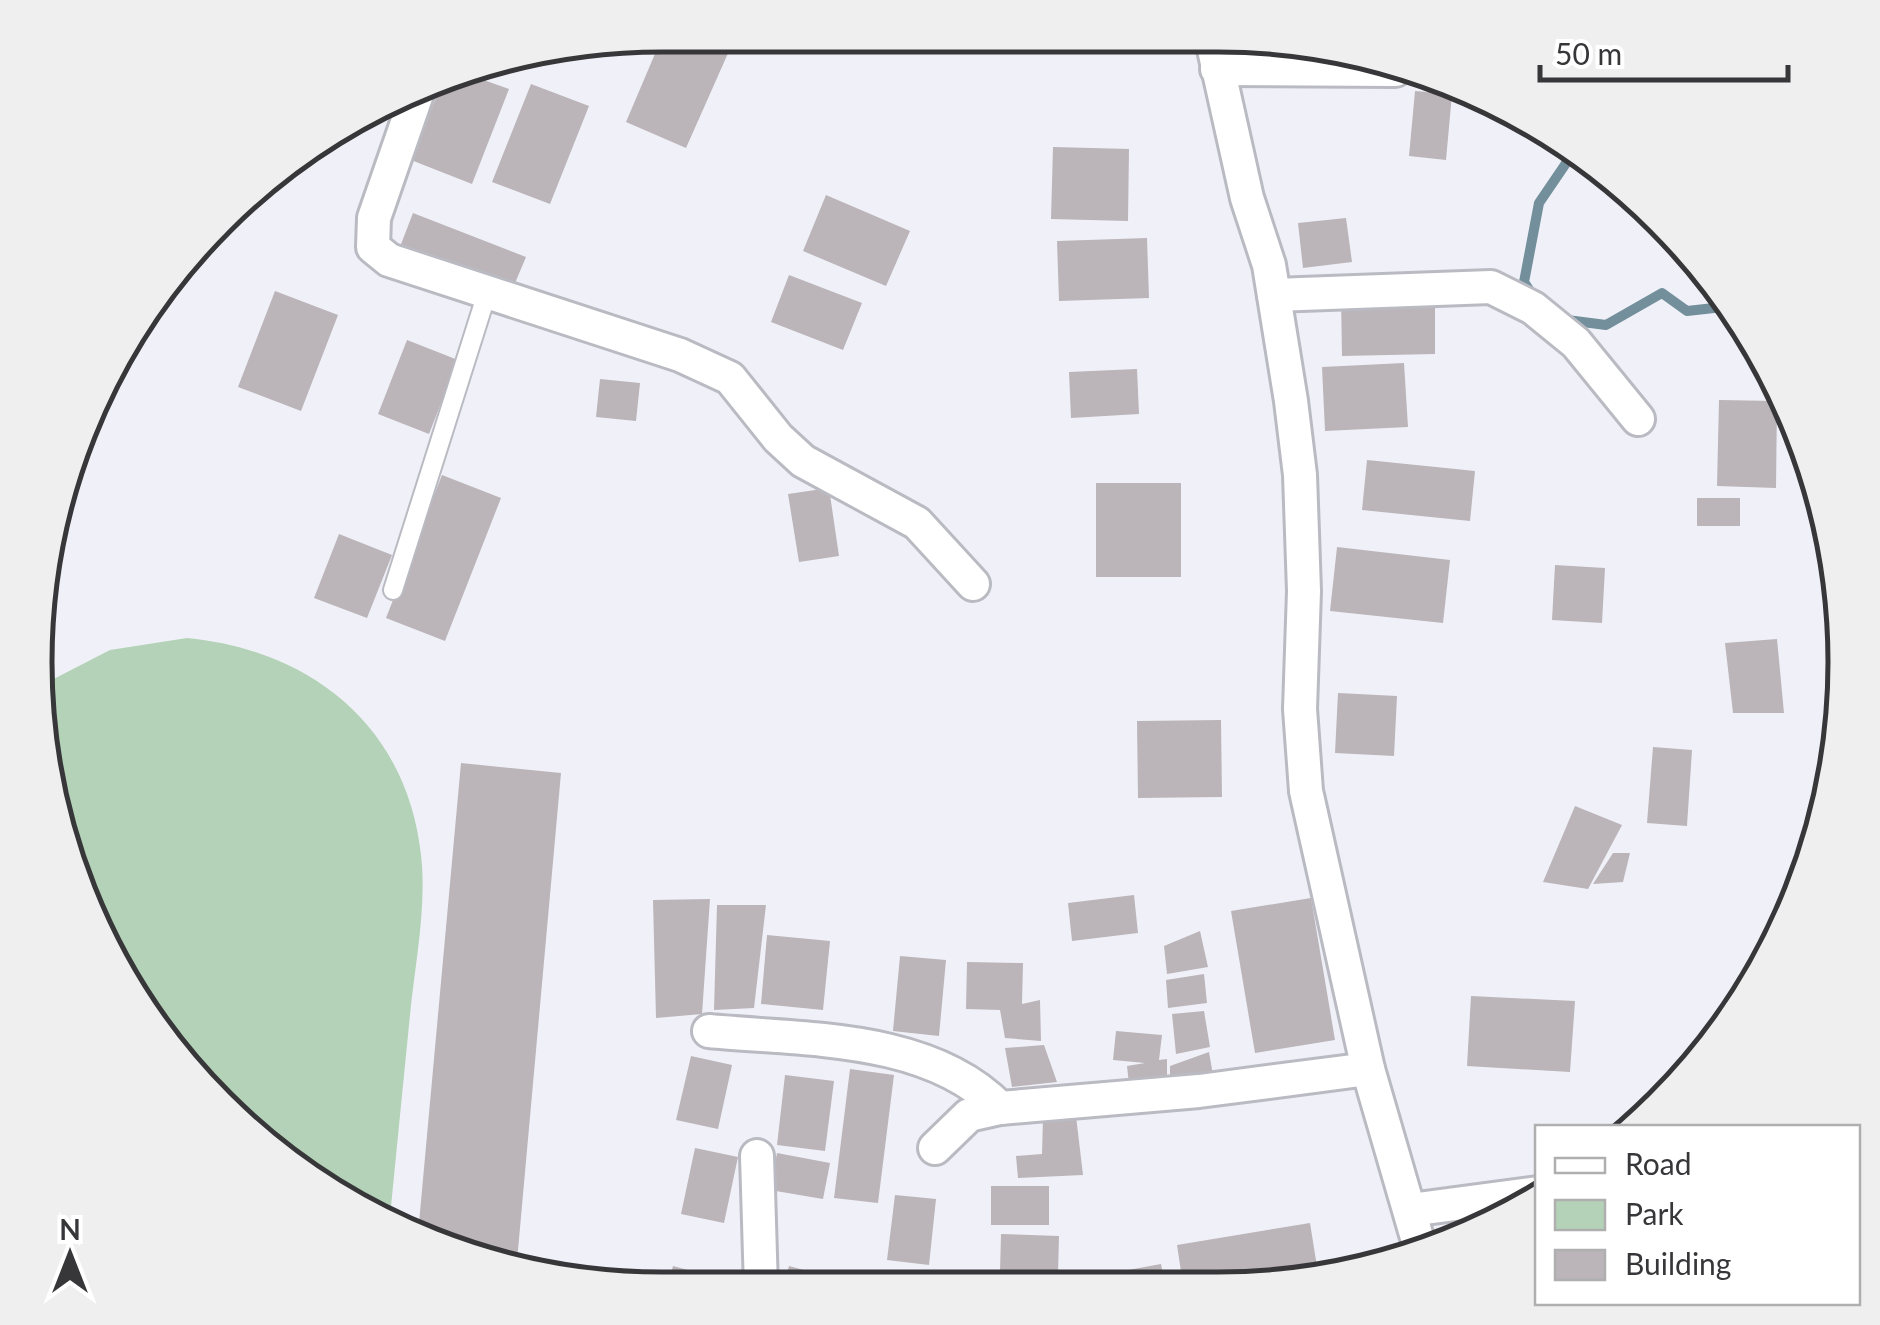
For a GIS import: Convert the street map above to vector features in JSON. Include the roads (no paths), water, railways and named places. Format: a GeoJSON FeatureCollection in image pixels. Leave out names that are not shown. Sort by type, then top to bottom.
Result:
{"type":"FeatureCollection","features":[{"type":"Feature","properties":{"kind":"street"},"geometry":{"type":"LineString","coordinates":[[1348,67],[1215,57],[1274,295],[1300,475],[1304,591],[1300,708],[1306,791],[1368,1069],[1418,1239]]}},
{"type":"Feature","properties":{"kind":"street"},"geometry":{"type":"LineString","coordinates":[[413,106],[374,218],[374,247],[389,260],[680,355],[730,378],[778,438],[803,461],[917,523],[974,584]]}},
{"type":"Feature","properties":{"kind":"street"},"geometry":{"type":"LineString","coordinates":[[1274,295],[1491,287],[1533,308],[1576,342],[1638,419]]}},
{"type":"Feature","properties":{"kind":"street"},"geometry":{"type":"LineString","coordinates":[[709,1031],[819,1040],[902,1056],[977,1084],[1000,1108]]}},
{"type":"Feature","properties":{"kind":"street"},"geometry":{"type":"LineString","coordinates":[[936,1148],[969,1114],[1000,1108],[1199,1092],[1368,1069]]}},
{"type":"Feature","properties":{"kind":"street"},"geometry":{"type":"LineString","coordinates":[[758,1156],[761,1272]]}},
{"type":"Feature","properties":{"kind":"street"},"geometry":{"type":"LineString","coordinates":[[1410,1210],[1512,1196]]}},
{"type":"Feature","properties":{"kind":"lane"},"geometry":{"type":"LineString","coordinates":[[393,590],[487,293]]}},
{"type":"Feature","properties":{"kind":"waterway"},"geometry":{"type":"LineString","coordinates":[[1534,297],[1524,282],[1539,203],[1566,163]]}},
{"type":"Feature","properties":{"kind":"waterway"},"geometry":{"type":"LineString","coordinates":[[1567,320],[1606,325],[1662,293],[1687,311],[1713,308]]}}]}
